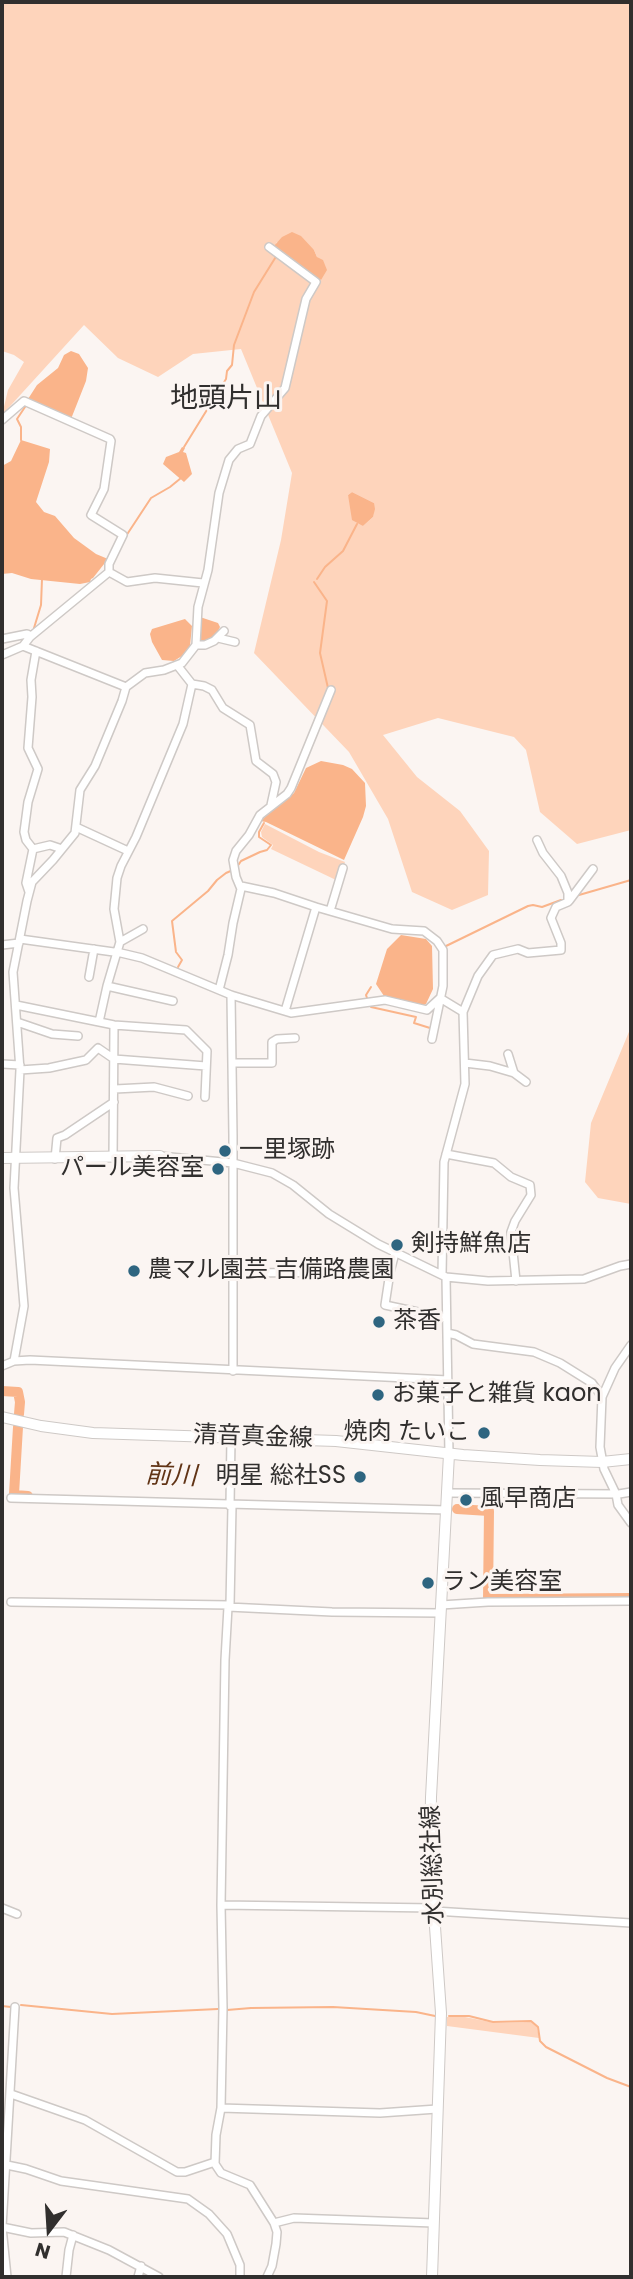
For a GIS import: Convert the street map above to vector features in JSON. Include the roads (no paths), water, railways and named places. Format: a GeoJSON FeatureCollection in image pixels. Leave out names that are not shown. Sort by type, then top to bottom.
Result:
{"type":"FeatureCollection","features":[{"type":"Feature","properties":{"kind":"main road"},"geometry":{"type":"LineString","coordinates":[[2,1158],[160,1156]]}},
{"type":"Feature","properties":{"kind":"main road","name":"清音真金線"},"geometry":{"type":"LineString","coordinates":[[2,1417],[81,1432],[336,1441],[449,1454],[602,1462],[631,1459]]}},
{"type":"Feature","properties":{"kind":"main road","name":"水別総社線"},"geometry":{"type":"LineString","coordinates":[[432,2277],[441,2013],[430,1855],[431,1797],[449,1454]]}},
{"type":"Feature","properties":{"kind":"street"},"geometry":{"type":"LineString","coordinates":[[14,1361],[23,1306],[14,1188],[20,1067],[13,971],[29,893],[32,882],[75,833],[80,790],[94,766],[126,687],[145,673],[182,663],[195,645],[198,607],[217,516],[219,493],[229,460],[238,449],[250,444],[261,416],[285,388],[306,299],[316,282],[269,247]]}},
{"type":"Feature","properties":{"kind":"street"},"geometry":{"type":"LineString","coordinates":[[2,420],[24,401],[70,424],[89,428],[111,441],[104,489],[91,515],[123,535],[109,564],[109,572]]}},
{"type":"Feature","properties":{"kind":"street"},"geometry":{"type":"LineString","coordinates":[[109,572],[127,582],[155,578],[204,583]]}},
{"type":"Feature","properties":{"kind":"street"},"geometry":{"type":"LineString","coordinates":[[2,655],[23,646],[31,636],[109,572]]}},
{"type":"Feature","properties":{"kind":"street"},"geometry":{"type":"LineString","coordinates":[[2,639],[27,634],[31,636]]}},
{"type":"Feature","properties":{"kind":"street"},"geometry":{"type":"LineString","coordinates":[[195,645],[205,645],[221,634],[235,642]]}},
{"type":"Feature","properties":{"kind":"street"},"geometry":{"type":"LineString","coordinates":[[23,646],[126,687]]}},
{"type":"Feature","properties":{"kind":"street"},"geometry":{"type":"LineString","coordinates":[[29,893],[26,883],[33,849],[24,832],[38,769],[28,748],[32,672],[36,651]]}},
{"type":"Feature","properties":{"kind":"street"},"geometry":{"type":"LineString","coordinates":[[177,665],[192,684],[212,690],[223,708],[250,725],[256,761],[273,774],[276,782],[271,806]]}},
{"type":"Feature","properties":{"kind":"street"},"geometry":{"type":"LineString","coordinates":[[99,1022],[120,942],[114,909],[121,866],[136,837],[183,724],[192,684]]}},
{"type":"Feature","properties":{"kind":"street"},"geometry":{"type":"LineString","coordinates":[[219,990],[241,886],[236,877],[233,860],[236,851],[260,815],[291,788],[331,690]]}},
{"type":"Feature","properties":{"kind":"street"},"geometry":{"type":"LineString","coordinates":[[76,827],[128,851]]}},
{"type":"Feature","properties":{"kind":"street"},"geometry":{"type":"LineString","coordinates":[[537,840],[565,884],[568,902]]}},
{"type":"Feature","properties":{"kind":"street"},"geometry":{"type":"LineString","coordinates":[[33,849],[50,845],[62,849]]}},
{"type":"Feature","properties":{"kind":"street"},"geometry":{"type":"LineString","coordinates":[[331,911],[344,868]]}},
{"type":"Feature","properties":{"kind":"street"},"geometry":{"type":"LineString","coordinates":[[449,1454],[443,1177],[446,1154],[465,1084],[463,1012],[478,976],[493,955],[517,949],[528,953],[561,950],[551,918],[556,907],[568,902],[593,869]]}},
{"type":"Feature","properties":{"kind":"street"},"geometry":{"type":"LineString","coordinates":[[241,886],[274,892],[392,929],[425,931],[442,949],[443,986],[432,1038]]}},
{"type":"Feature","properties":{"kind":"street"},"geometry":{"type":"LineString","coordinates":[[285,1011],[316,907]]}},
{"type":"Feature","properties":{"kind":"street"},"geometry":{"type":"LineString","coordinates":[[120,942],[143,929]]}},
{"type":"Feature","properties":{"kind":"street"},"geometry":{"type":"LineString","coordinates":[[2,945],[20,941],[117,952],[160,964],[231,995],[291,1013],[385,1000],[427,1010],[440,998]]}},
{"type":"Feature","properties":{"kind":"street"},"geometry":{"type":"LineString","coordinates":[[89,977],[94,949]]}},
{"type":"Feature","properties":{"kind":"street"},"geometry":{"type":"LineString","coordinates":[[107,986],[173,1001]]}},
{"type":"Feature","properties":{"kind":"street"},"geometry":{"type":"LineString","coordinates":[[231,995],[233,1371]]}},
{"type":"Feature","properties":{"kind":"street"},"geometry":{"type":"LineString","coordinates":[[440,998],[463,1012]]}},
{"type":"Feature","properties":{"kind":"street"},"geometry":{"type":"LineString","coordinates":[[16,1005],[114,1025],[186,1030],[207,1051],[205,1097]]}},
{"type":"Feature","properties":{"kind":"street"},"geometry":{"type":"LineString","coordinates":[[17,1022],[52,1034],[78,1036]]}},
{"type":"Feature","properties":{"kind":"street"},"geometry":{"type":"LineString","coordinates":[[113,1157],[114,1025]]}},
{"type":"Feature","properties":{"kind":"street"},"geometry":{"type":"LineString","coordinates":[[232,1063],[272,1063],[272,1042],[295,1038]]}},
{"type":"Feature","properties":{"kind":"street"},"geometry":{"type":"LineString","coordinates":[[2,1064],[49,1068],[86,1060],[97,1048],[114,1059],[206,1066]]}},
{"type":"Feature","properties":{"kind":"street"},"geometry":{"type":"LineString","coordinates":[[508,1054],[514,1073]]}},
{"type":"Feature","properties":{"kind":"street"},"geometry":{"type":"LineString","coordinates":[[465,1063],[514,1073],[526,1082]]}},
{"type":"Feature","properties":{"kind":"street"},"geometry":{"type":"LineString","coordinates":[[115,1089],[153,1087],[188,1096]]}},
{"type":"Feature","properties":{"kind":"street"},"geometry":{"type":"LineString","coordinates":[[55,1159],[57,1138],[114,1102]]}},
{"type":"Feature","properties":{"kind":"street"},"geometry":{"type":"LineString","coordinates":[[446,1154],[494,1163],[512,1177],[530,1185],[531,1195],[511,1232],[516,1281]]}},
{"type":"Feature","properties":{"kind":"street"},"geometry":{"type":"LineString","coordinates":[[160,1156],[233,1163],[272,1173],[293,1185],[329,1214],[395,1253],[444,1276],[488,1281],[584,1279],[631,1264]]}},
{"type":"Feature","properties":{"kind":"street"},"geometry":{"type":"LineString","coordinates":[[395,1253],[385,1305],[446,1318]]}},
{"type":"Feature","properties":{"kind":"street"},"geometry":{"type":"LineString","coordinates":[[233,1273],[390,1272]]}},
{"type":"Feature","properties":{"kind":"street"},"geometry":{"type":"LineString","coordinates":[[447,1333],[473,1344],[534,1352],[560,1363],[592,1383],[602,1398]]}},
{"type":"Feature","properties":{"kind":"street"},"geometry":{"type":"LineString","coordinates":[[631,1345],[615,1368],[602,1398],[600,1447],[602,1462],[620,1509],[631,1523]]}},
{"type":"Feature","properties":{"kind":"street"},"geometry":{"type":"LineString","coordinates":[[2,1366],[14,1361],[447,1380]]}},
{"type":"Feature","properties":{"kind":"street"},"geometry":{"type":"LineString","coordinates":[[231,1437],[221,1905],[221,2108],[217,2124],[215,2162],[221,2173],[250,2186],[274,2223],[277,2232],[276,2244],[267,2277]]}},
{"type":"Feature","properties":{"kind":"street"},"geometry":{"type":"LineString","coordinates":[[448,1493],[631,1492]]}},
{"type":"Feature","properties":{"kind":"street"},"geometry":{"type":"LineString","coordinates":[[11,1498],[447,1510]]}},
{"type":"Feature","properties":{"kind":"street"},"geometry":{"type":"LineString","coordinates":[[10,1602],[229,1606],[332,1612],[441,1609],[488,1602],[631,1601]]}},
{"type":"Feature","properties":{"kind":"street"},"geometry":{"type":"LineString","coordinates":[[221,1905],[434,1909],[631,1923]]}},
{"type":"Feature","properties":{"kind":"street"},"geometry":{"type":"LineString","coordinates":[[2,1908],[17,1914]]}},
{"type":"Feature","properties":{"kind":"street"},"geometry":{"type":"LineString","coordinates":[[7,2277],[2,2227],[15,2007]]}},
{"type":"Feature","properties":{"kind":"street"},"geometry":{"type":"LineString","coordinates":[[10,2094],[85,2120],[177,2172],[215,2162]]}},
{"type":"Feature","properties":{"kind":"street"},"geometry":{"type":"LineString","coordinates":[[221,2108],[368,2113],[437,2109]]}},
{"type":"Feature","properties":{"kind":"street"},"geometry":{"type":"LineString","coordinates":[[5,2167],[26,2169],[61,2181],[188,2199],[209,2214],[227,2234],[240,2265],[240,2277]]}},
{"type":"Feature","properties":{"kind":"street"},"geometry":{"type":"LineString","coordinates":[[274,2223],[294,2218],[434,2223]]}},
{"type":"Feature","properties":{"kind":"street"},"geometry":{"type":"LineString","coordinates":[[2,2227],[32,2233],[64,2232],[141,2266],[159,2277]]}},
{"type":"Feature","properties":{"kind":"street"},"geometry":{"type":"LineString","coordinates":[[66,2277],[73,2235]]}},
{"type":"Feature","properties":{"kind":"street"},"geometry":{"type":"LineString","coordinates":[[138,2277],[141,2266]]}},
{"type":"Feature","properties":{"kind":"waterway"},"geometry":{"type":"LineString","coordinates":[[184,447],[226,379],[227,371],[232,365],[234,345],[254,292],[277,255]]}},
{"type":"Feature","properties":{"kind":"waterway"},"geometry":{"type":"LineString","coordinates":[[21,440],[21,427],[17,419],[27,404]]}},
{"type":"Feature","properties":{"kind":"waterway"},"geometry":{"type":"LineString","coordinates":[[126,536],[151,498],[181,478]]}},
{"type":"Feature","properties":{"kind":"waterway"},"geometry":{"type":"LineString","coordinates":[[317,579],[325,567],[343,551],[357,524]]}},
{"type":"Feature","properties":{"kind":"waterway"},"geometry":{"type":"LineString","coordinates":[[34,628],[41,605],[42,579]]}},
{"type":"Feature","properties":{"kind":"waterway"},"geometry":{"type":"LineString","coordinates":[[314,582],[327,601],[320,653],[328,688]]}},
{"type":"Feature","properties":{"kind":"waterway"},"geometry":{"type":"LineString","coordinates":[[237,867],[241,861],[267,850],[271,845],[259,837],[264,823]]}},
{"type":"Feature","properties":{"kind":"waterway"},"geometry":{"type":"LineString","coordinates":[[178,967],[182,960],[176,952],[172,921],[217,880],[233,870]]}},
{"type":"Feature","properties":{"kind":"waterway"},"geometry":{"type":"LineString","coordinates":[[579,895],[631,880]]}},
{"type":"Feature","properties":{"kind":"waterway"},"geometry":{"type":"LineString","coordinates":[[444,947],[528,906],[542,907],[561,900]]}},
{"type":"Feature","properties":{"kind":"waterway"},"geometry":{"type":"LineString","coordinates":[[367,998],[371,987]]}},
{"type":"Feature","properties":{"kind":"waterway"},"geometry":{"type":"LineString","coordinates":[[371,1007],[416,1017],[414,1023],[430,1028]]}},
{"type":"Feature","properties":{"kind":"waterway","name":"前川"},"geometry":{"type":"LineString","coordinates":[[2,1391],[18,1392],[19,1414]]}},
{"type":"Feature","properties":{"kind":"waterway","name":"前川"},"geometry":{"type":"LineString","coordinates":[[18,1427],[14,1494],[28,1496]]}},
{"type":"Feature","properties":{"kind":"waterway","name":"前川"},"geometry":{"type":"LineString","coordinates":[[457,1509],[489,1511],[488,1599],[631,1598]]}},
{"type":"Feature","properties":{"kind":"waterway"},"geometry":{"type":"LineString","coordinates":[[21,2005],[112,2014],[218,2009]]}},
{"type":"Feature","properties":{"kind":"waterway"},"geometry":{"type":"LineString","coordinates":[[2,2006],[11,2007]]}},
{"type":"Feature","properties":{"kind":"waterway"},"geometry":{"type":"LineString","coordinates":[[227,2010],[333,2007],[416,2012],[435,2016]]}},
{"type":"Feature","properties":{"kind":"waterway"},"geometry":{"type":"LineString","coordinates":[[449,2016],[469,2016],[493,2022],[531,2021],[538,2027],[540,2041],[546,2047],[631,2087]]}},
{"type":"Feature","properties":{"kind":"place","name":"一里塚跡"},"geometry":{"type":"Point","coordinates":[225,1151]}},
{"type":"Feature","properties":{"kind":"place","name":"パール美容室"},"geometry":{"type":"Point","coordinates":[218,1169]}},
{"type":"Feature","properties":{"kind":"place","name":"剣持鮮魚店"},"geometry":{"type":"Point","coordinates":[397,1245]}},
{"type":"Feature","properties":{"kind":"place","name":"農マル園芸 吉備路農園"},"geometry":{"type":"Point","coordinates":[134,1271]}},
{"type":"Feature","properties":{"kind":"place","name":"茶香"},"geometry":{"type":"Point","coordinates":[379,1322]}},
{"type":"Feature","properties":{"kind":"place","name":"お菓子と雑貨 kaon"},"geometry":{"type":"Point","coordinates":[378,1395]}},
{"type":"Feature","properties":{"kind":"place","name":"焼肉 たいこ"},"geometry":{"type":"Point","coordinates":[484,1433]}},
{"type":"Feature","properties":{"kind":"place","name":"明星 総社SS"},"geometry":{"type":"Point","coordinates":[360,1477]}},
{"type":"Feature","properties":{"kind":"place","name":"風早商店"},"geometry":{"type":"Point","coordinates":[466,1500]}},
{"type":"Feature","properties":{"kind":"place","name":"ラン美容室"},"geometry":{"type":"Point","coordinates":[428,1583]}},
{"type":"Feature","properties":{"kind":"district","name":"地頭片山"},"geometry":{"type":"Point","coordinates":[226,400]}}]}
